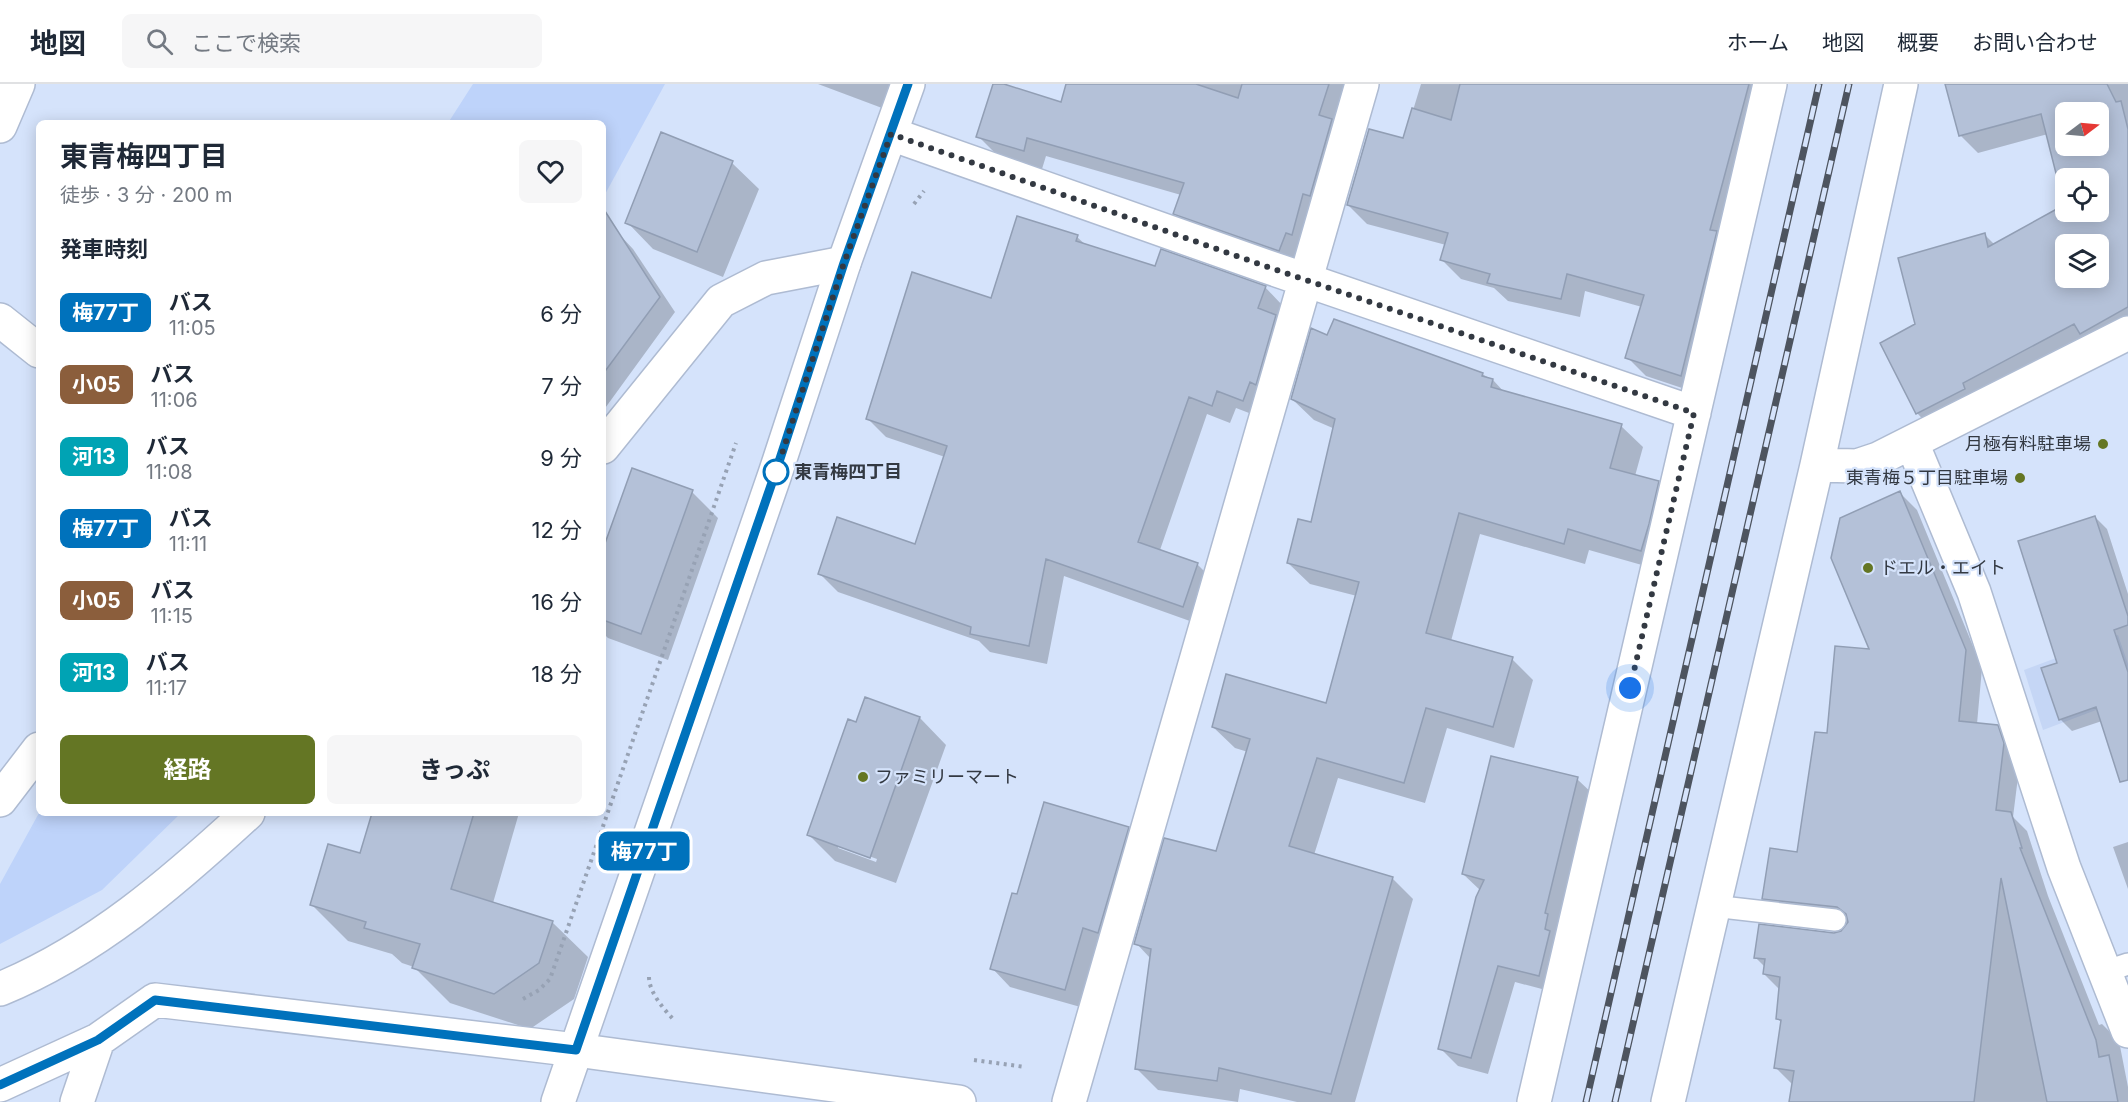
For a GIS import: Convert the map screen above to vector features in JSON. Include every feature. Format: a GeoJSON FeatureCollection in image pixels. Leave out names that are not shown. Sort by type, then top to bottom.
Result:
{"type":"FeatureCollection","features":[{"type":"Feature","properties":{"kind":"street"},"geometry":{"type":"LineString","coordinates":[[0,126],[18,84]]}},
{"type":"Feature","properties":{"kind":"street"},"geometry":{"type":"LineString","coordinates":[[558,1102],[771,485],[844,263],[908,84]]}},
{"type":"Feature","properties":{"kind":"street"},"geometry":{"type":"LineString","coordinates":[[1069,1102],[1362,84]]}},
{"type":"Feature","properties":{"kind":"street"},"geometry":{"type":"LineString","coordinates":[[1534,1102],[1770,84]]}},
{"type":"Feature","properties":{"kind":"street"},"geometry":{"type":"LineString","coordinates":[[1668,1102],[1817,465],[1902,84]]}},
{"type":"Feature","properties":{"kind":"street"},"geometry":{"type":"LineString","coordinates":[[891,134],[1265,266],[1694,413]]}},
{"type":"Feature","properties":{"kind":"street"},"geometry":{"type":"LineString","coordinates":[[606,443],[721,301],[766,278],[844,263]]}},
{"type":"Feature","properties":{"kind":"street"},"geometry":{"type":"LineString","coordinates":[[0,320],[36,349]]}},
{"type":"Feature","properties":{"kind":"street"},"geometry":{"type":"LineString","coordinates":[[1817,465],[1857,466],[1912,443],[2128,333]]}},
{"type":"Feature","properties":{"kind":"street"},"geometry":{"type":"LineString","coordinates":[[1912,443],[1974,592],[2064,868],[2116,968],[2128,1032]]}},
{"type":"Feature","properties":{"kind":"street"},"geometry":{"type":"LineString","coordinates":[[0,800],[36,752]]}},
{"type":"Feature","properties":{"kind":"street"},"geometry":{"type":"LineString","coordinates":[[0,989],[102,935],[172,880],[245,816]]}},
{"type":"Feature","properties":{"kind":"street"},"geometry":{"type":"LineString","coordinates":[[0,1085],[98,1040],[155,1000],[576,1050],[959,1102]]}},
{"type":"Feature","properties":{"kind":"street"},"geometry":{"type":"LineString","coordinates":[[77,1102],[98,1040]]}},
{"type":"Feature","properties":{"kind":"lane"},"geometry":{"type":"LineString","coordinates":[[1713,906],[1835,920]]}},
{"type":"Feature","properties":{"kind":"path"},"geometry":{"type":"LineString","coordinates":[[911,212],[921,193],[930,187]]}},
{"type":"Feature","properties":{"kind":"path"},"geometry":{"type":"LineString","coordinates":[[517,1001],[539,990],[550,979],[738,437]]}},
{"type":"Feature","properties":{"kind":"path"},"geometry":{"type":"LineString","coordinates":[[649,973],[649,985],[655,995],[672,1018],[680,1022]]}},
{"type":"Feature","properties":{"kind":"path"},"geometry":{"type":"LineString","coordinates":[[967,1059],[1025,1067]]}},
{"type":"Feature","properties":{"kind":"shaded area"},"geometry":{"type":"Polygon","coordinates":[[[473,84],[665,84],[606,192],[606,120],[450,120],[473,84]]]}},
{"type":"Feature","properties":{"kind":"shaded area"},"geometry":{"type":"Polygon","coordinates":[[[2118,635],[2128,664],[2128,698],[2043,730],[2024,670],[2118,635]]]}},
{"type":"Feature","properties":{"kind":"shaded area"},"geometry":{"type":"Polygon","coordinates":[[[37,816],[178,816],[102,890],[0,944],[0,884],[37,816]]]}},
{"type":"Feature","properties":{"kind":"building"},"geometry":{"type":"Polygon","coordinates":[[[993,84],[1004,84],[1061,102],[1066,84],[1196,84],[1238,98],[1242,84],[1329,84],[1319,115],[1332,119],[1310,196],[1303,194],[1292,235],[1286,233],[1279,251],[1173,214],[1184,183],[1027,138],[1024,151],[976,137],[993,84]]]}},
{"type":"Feature","properties":{"kind":"building"},"geometry":{"type":"Polygon","coordinates":[[[1460,84],[1749,84],[1710,230],[1717,231],[1681,376],[1625,358],[1644,295],[1567,274],[1561,299],[1487,283],[1490,274],[1440,260],[1448,233],[1347,205],[1369,129],[1403,138],[1412,108],[1451,120],[1460,84]]]}},
{"type":"Feature","properties":{"kind":"building"},"geometry":{"type":"Polygon","coordinates":[[[1945,84],[2107,84],[2116,102],[2121,101],[2128,129],[2128,307],[2080,334],[2074,324],[1963,383],[1965,389],[1916,414],[1880,343],[1915,324],[1898,258],[1985,233],[1988,247],[2055,210],[2055,222],[2109,222],[2109,168],[2055,169],[2041,114],[1959,136],[1945,84]]]}},
{"type":"Feature","properties":{"kind":"building"},"geometry":{"type":"Polygon","coordinates":[[[661,132],[733,161],[697,252],[625,223],[661,132]]]}},
{"type":"Feature","properties":{"kind":"building"},"geometry":{"type":"Polygon","coordinates":[[[606,213],[660,297],[606,370],[606,213]]]}},
{"type":"Feature","properties":{"kind":"building"},"geometry":{"type":"Polygon","coordinates":[[[1017,216],[1078,235],[1076,241],[1155,266],[1161,249],[1266,286],[1258,308],[1276,315],[1256,385],[1250,382],[1243,401],[1217,391],[1212,406],[1189,397],[1138,542],[1198,563],[1183,607],[1046,559],[1029,646],[970,634],[971,627],[818,574],[837,517],[915,544],[947,446],[866,419],[912,272],[991,298],[1017,216]]]}},
{"type":"Feature","properties":{"kind":"building"},"geometry":{"type":"Polygon","coordinates":[[[1334,319],[1483,373],[1482,376],[1493,379],[1491,387],[1622,424],[1610,468],[1659,481],[1649,524],[1641,551],[1568,529],[1564,544],[1459,513],[1426,633],[1513,657],[1493,727],[1426,708],[1404,783],[1317,758],[1289,846],[1393,877],[1331,1094],[1219,1068],[1217,1081],[1135,1069],[1151,949],[1134,944],[1164,838],[1216,851],[1250,739],[1212,727],[1226,674],[1326,703],[1359,582],[1287,563],[1298,519],[1311,522],[1335,419],[1291,399],[1311,328],[1327,335],[1334,319]]]}},
{"type":"Feature","properties":{"kind":"building"},"geometry":{"type":"Polygon","coordinates":[[[632,468],[693,490],[641,634],[606,621],[606,541],[632,468]]]}},
{"type":"Feature","properties":{"kind":"building"},"geometry":{"type":"Polygon","coordinates":[[[1900,491],[1966,650],[1959,721],[1998,725],[2004,743],[1996,810],[2011,812],[2022,848],[2020,848],[2096,1040],[2099,1057],[2109,1055],[2118,1102],[2047,1102],[2001,878],[1974,1102],[1789,1102],[1794,1071],[1774,1068],[1781,1020],[1776,1019],[1780,977],[1763,974],[1765,959],[1754,958],[1759,924],[1834,933],[1841,931],[1848,922],[1846,914],[1837,907],[1762,899],[1770,848],[1797,852],[1815,732],[1827,733],[1835,646],[1869,649],[1831,558],[1840,518],[1900,491]]]}},
{"type":"Feature","properties":{"kind":"building"},"geometry":{"type":"Polygon","coordinates":[[[2095,516],[2128,616],[2128,625],[2114,630],[2128,672],[2128,780],[2120,782],[2096,707],[2059,720],[2041,668],[2057,663],[2018,541],[2095,516]]]}},
{"type":"Feature","properties":{"kind":"building"},"geometry":{"type":"Polygon","coordinates":[[[865,697],[920,717],[870,858],[807,835],[848,719],[856,722],[865,697]]]}},
{"type":"Feature","properties":{"kind":"building"},"geometry":{"type":"Polygon","coordinates":[[[1491,756],[1578,777],[1545,913],[1548,914],[1545,929],[1550,931],[1539,976],[1498,966],[1471,1058],[1438,1049],[1476,897],[1484,880],[1462,874],[1491,756]]]}},
{"type":"Feature","properties":{"kind":"building"},"geometry":{"type":"Polygon","coordinates":[[[1044,802],[1129,827],[1098,933],[1083,928],[1065,990],[990,969],[1012,893],[1017,894],[1044,802]]]}},
{"type":"Feature","properties":{"kind":"building"},"geometry":{"type":"Polygon","coordinates":[[[371,816],[473,816],[451,889],[553,921],[539,963],[494,994],[412,968],[420,944],[364,928],[366,922],[310,905],[328,844],[360,853],[371,816]]]}},
{"type":"Feature","properties":{"kind":"railway"},"geometry":{"type":"LineString","coordinates":[[1586,1102],[1819,84]]}},
{"type":"Feature","properties":{"kind":"railway"},"geometry":{"type":"LineString","coordinates":[[1615,1102],[1849,84]]}},
{"type":"Feature","properties":{"kind":"bus line","name":"梅77丁"},"geometry":{"type":"LineString","coordinates":[[0,1085],[98,1040],[155,1000],[576,1050],[775,474],[844,263],[908,84]]}},
{"type":"Feature","properties":{"kind":"place","name":"月極有料駐車場"},"geometry":{"type":"Point","coordinates":[2103,444]}},
{"type":"Feature","properties":{"kind":"place","name":"東青梅四丁目"},"geometry":{"type":"Point","coordinates":[776,472]}},
{"type":"Feature","properties":{"kind":"place","name":"東青梅５丁目駐車場"},"geometry":{"type":"Point","coordinates":[2020,478]}},
{"type":"Feature","properties":{"kind":"place","name":"ドエル・エイト"},"geometry":{"type":"Point","coordinates":[1868,568]}},
{"type":"Feature","properties":{"kind":"place","name":"ファミリーマート"},"geometry":{"type":"Point","coordinates":[863,777]}},
{"type":"Feature","properties":{"kind":"route"},"geometry":{"type":"LineString","coordinates":[[776,472],[775,474],[844,263],[891,134],[1265,266],[1694,413],[1630,688]]}}]}
